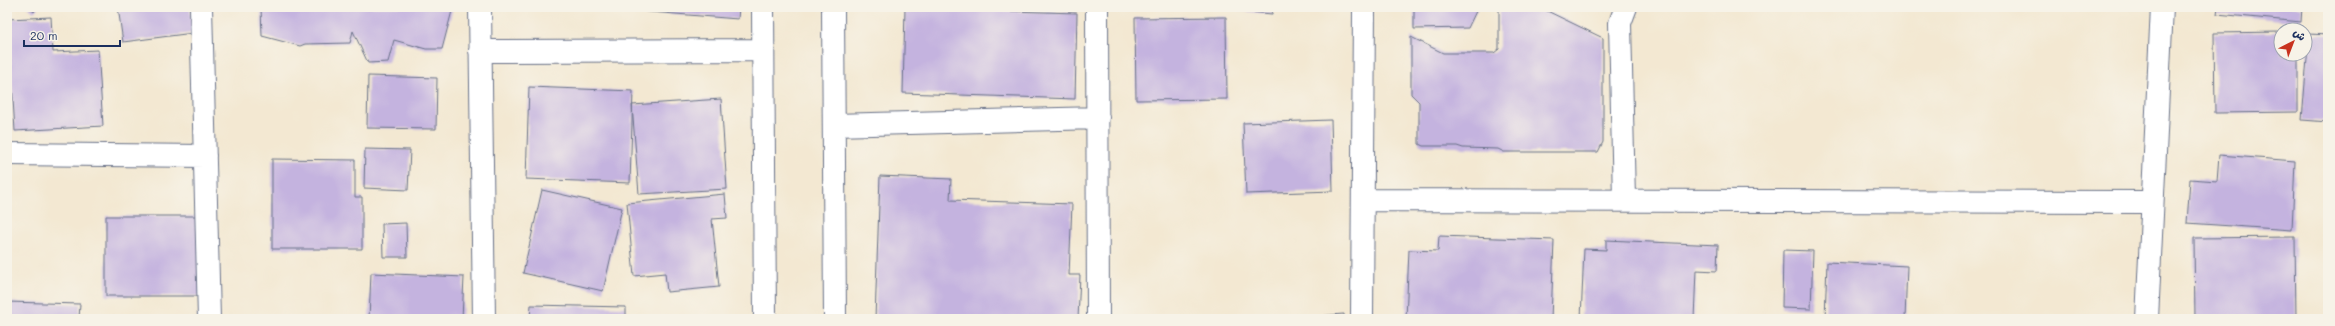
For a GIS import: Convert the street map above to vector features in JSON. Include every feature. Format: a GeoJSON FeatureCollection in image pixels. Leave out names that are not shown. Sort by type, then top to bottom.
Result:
{"type":"FeatureCollection","features":[{"type":"Feature","properties":{"kind":"street"},"geometry":{"type":"LineString","coordinates":[[201,7],[209,319]]}},
{"type":"Feature","properties":{"kind":"street"},"geometry":{"type":"LineString","coordinates":[[480,7],[484,319]]}},
{"type":"Feature","properties":{"kind":"street"},"geometry":{"type":"LineString","coordinates":[[763,7],[765,319]]}},
{"type":"Feature","properties":{"kind":"street"},"geometry":{"type":"LineString","coordinates":[[833,7],[835,319]]}},
{"type":"Feature","properties":{"kind":"street"},"geometry":{"type":"LineString","coordinates":[[1097,7],[1098,319]]}},
{"type":"Feature","properties":{"kind":"street"},"geometry":{"type":"LineString","coordinates":[[1362,319],[1364,7]]}},
{"type":"Feature","properties":{"kind":"street"},"geometry":{"type":"LineString","coordinates":[[1624,200],[1620,23],[1626,7]]}},
{"type":"Feature","properties":{"kind":"street"},"geometry":{"type":"LineString","coordinates":[[2146,319],[2162,7]]}},
{"type":"Feature","properties":{"kind":"street"},"geometry":{"type":"LineString","coordinates":[[480,51],[764,50]]}},
{"type":"Feature","properties":{"kind":"street"},"geometry":{"type":"LineString","coordinates":[[834,125],[1098,118]]}},
{"type":"Feature","properties":{"kind":"street"},"geometry":{"type":"LineString","coordinates":[[7,154],[205,156]]}},
{"type":"Feature","properties":{"kind":"street"},"geometry":{"type":"LineString","coordinates":[[1363,200],[2152,202]]}},
{"type":"Feature","properties":{"kind":"building"},"geometry":{"type":"Polygon","coordinates":[[[28,7],[38,7],[34,12],[28,7]]]}},
{"type":"Feature","properties":{"kind":"building"},"geometry":{"type":"Polygon","coordinates":[[[118,7],[190,7],[193,33],[123,42],[118,7]]]}},
{"type":"Feature","properties":{"kind":"building"},"geometry":{"type":"Polygon","coordinates":[[[261,7],[453,7],[442,49],[426,49],[394,40],[388,62],[368,63],[353,31],[350,43],[305,44],[300,46],[262,36],[261,7]]]}},
{"type":"Feature","properties":{"kind":"building"},"geometry":{"type":"Polygon","coordinates":[[[638,7],[739,7],[738,19],[638,11],[638,7]]]}},
{"type":"Feature","properties":{"kind":"building"},"geometry":{"type":"Polygon","coordinates":[[[1241,7],[1273,7],[1272,14],[1240,11],[1241,7]]]}},
{"type":"Feature","properties":{"kind":"building"},"geometry":{"type":"Polygon","coordinates":[[[1414,7],[1478,7],[1468,28],[1414,29],[1414,7]]]}},
{"type":"Feature","properties":{"kind":"building"},"geometry":{"type":"Polygon","coordinates":[[[1499,7],[1539,7],[1603,38],[1603,142],[1598,152],[1504,152],[1498,149],[1463,148],[1457,146],[1423,146],[1419,144],[1419,102],[1411,94],[1411,37],[1443,53],[1494,53],[1499,49],[1499,7]]]}},
{"type":"Feature","properties":{"kind":"building"},"geometry":{"type":"Polygon","coordinates":[[[2218,7],[2302,7],[2301,22],[2217,14],[2218,7]]]}},
{"type":"Feature","properties":{"kind":"building"},"geometry":{"type":"Polygon","coordinates":[[[905,8],[1077,13],[1075,99],[903,93],[905,8]]]}},
{"type":"Feature","properties":{"kind":"building"},"geometry":{"type":"Polygon","coordinates":[[[51,17],[53,52],[98,50],[103,126],[15,131],[8,19],[51,17]]]}},
{"type":"Feature","properties":{"kind":"building"},"geometry":{"type":"Polygon","coordinates":[[[1226,17],[1227,99],[1136,100],[1135,18],[1226,17]]]}},
{"type":"Feature","properties":{"kind":"building"},"geometry":{"type":"Polygon","coordinates":[[[2273,32],[2273,62],[2298,62],[2298,112],[2215,113],[2214,33],[2273,32]]]}},
{"type":"Feature","properties":{"kind":"building"},"geometry":{"type":"Polygon","coordinates":[[[2313,34],[2328,35],[2328,122],[2302,120],[2307,62],[2313,62],[2313,34]]]}},
{"type":"Feature","properties":{"kind":"building"},"geometry":{"type":"Polygon","coordinates":[[[368,76],[437,78],[436,129],[367,128],[368,76]]]}},
{"type":"Feature","properties":{"kind":"building"},"geometry":{"type":"Polygon","coordinates":[[[529,87],[633,91],[630,183],[526,179],[529,87]]]}},
{"type":"Feature","properties":{"kind":"building"},"geometry":{"type":"Polygon","coordinates":[[[721,99],[727,189],[639,194],[632,105],[721,99]]]}},
{"type":"Feature","properties":{"kind":"building"},"geometry":{"type":"Polygon","coordinates":[[[1331,120],[1333,191],[1246,194],[1243,123],[1331,120]]]}},
{"type":"Feature","properties":{"kind":"building"},"geometry":{"type":"Polygon","coordinates":[[[365,149],[410,150],[408,190],[364,188],[365,149]]]}},
{"type":"Feature","properties":{"kind":"building"},"geometry":{"type":"Polygon","coordinates":[[[2219,155],[2295,161],[2292,230],[2187,223],[2190,179],[2217,181],[2219,155]]]}},
{"type":"Feature","properties":{"kind":"building"},"geometry":{"type":"Polygon","coordinates":[[[272,159],[355,160],[355,197],[362,197],[362,249],[272,249],[272,159]]]}},
{"type":"Feature","properties":{"kind":"building"},"geometry":{"type":"Polygon","coordinates":[[[880,176],[951,179],[950,200],[1072,204],[1069,275],[1080,275],[1078,319],[875,319],[880,176]]]}},
{"type":"Feature","properties":{"kind":"building"},"geometry":{"type":"Polygon","coordinates":[[[542,190],[622,208],[603,291],[523,273],[542,190]]]}},
{"type":"Feature","properties":{"kind":"building"},"geometry":{"type":"Polygon","coordinates":[[[725,194],[727,218],[712,219],[719,287],[667,292],[665,273],[634,276],[627,203],[725,194]]]}},
{"type":"Feature","properties":{"kind":"building"},"geometry":{"type":"Polygon","coordinates":[[[106,216],[201,216],[201,296],[106,296],[106,216]]]}},
{"type":"Feature","properties":{"kind":"building"},"geometry":{"type":"Polygon","coordinates":[[[406,223],[407,257],[383,257],[382,224],[406,223]]]}},
{"type":"Feature","properties":{"kind":"building"},"geometry":{"type":"Polygon","coordinates":[[[1439,236],[1554,240],[1551,319],[1406,319],[1409,250],[1438,251],[1439,236]]]}},
{"type":"Feature","properties":{"kind":"building"},"geometry":{"type":"Polygon","coordinates":[[[2295,237],[2296,319],[2195,319],[2194,238],[2295,237]]]}},
{"type":"Feature","properties":{"kind":"building"},"geometry":{"type":"Polygon","coordinates":[[[1606,240],[1718,245],[1717,271],[1696,270],[1694,319],[1581,319],[1584,249],[1606,250],[1606,240]]]}},
{"type":"Feature","properties":{"kind":"building"},"geometry":{"type":"Polygon","coordinates":[[[1783,250],[1813,251],[1811,309],[1782,308],[1783,250]]]}},
{"type":"Feature","properties":{"kind":"building"},"geometry":{"type":"Polygon","coordinates":[[[1827,262],[1907,266],[1905,319],[1825,319],[1827,262]]]}},
{"type":"Feature","properties":{"kind":"building"},"geometry":{"type":"Polygon","coordinates":[[[371,273],[464,277],[462,319],[369,319],[371,273]]]}},
{"type":"Feature","properties":{"kind":"building"},"geometry":{"type":"Polygon","coordinates":[[[7,302],[80,304],[79,319],[7,319],[7,302]]]}},
{"type":"Feature","properties":{"kind":"building"},"geometry":{"type":"Polygon","coordinates":[[[531,305],[626,307],[626,319],[530,319],[531,305]]]}},
{"type":"Feature","properties":{"kind":"building"},"geometry":{"type":"Polygon","coordinates":[[[1344,314],[1344,319],[1291,319],[1291,318],[1344,314]]]}}]}
